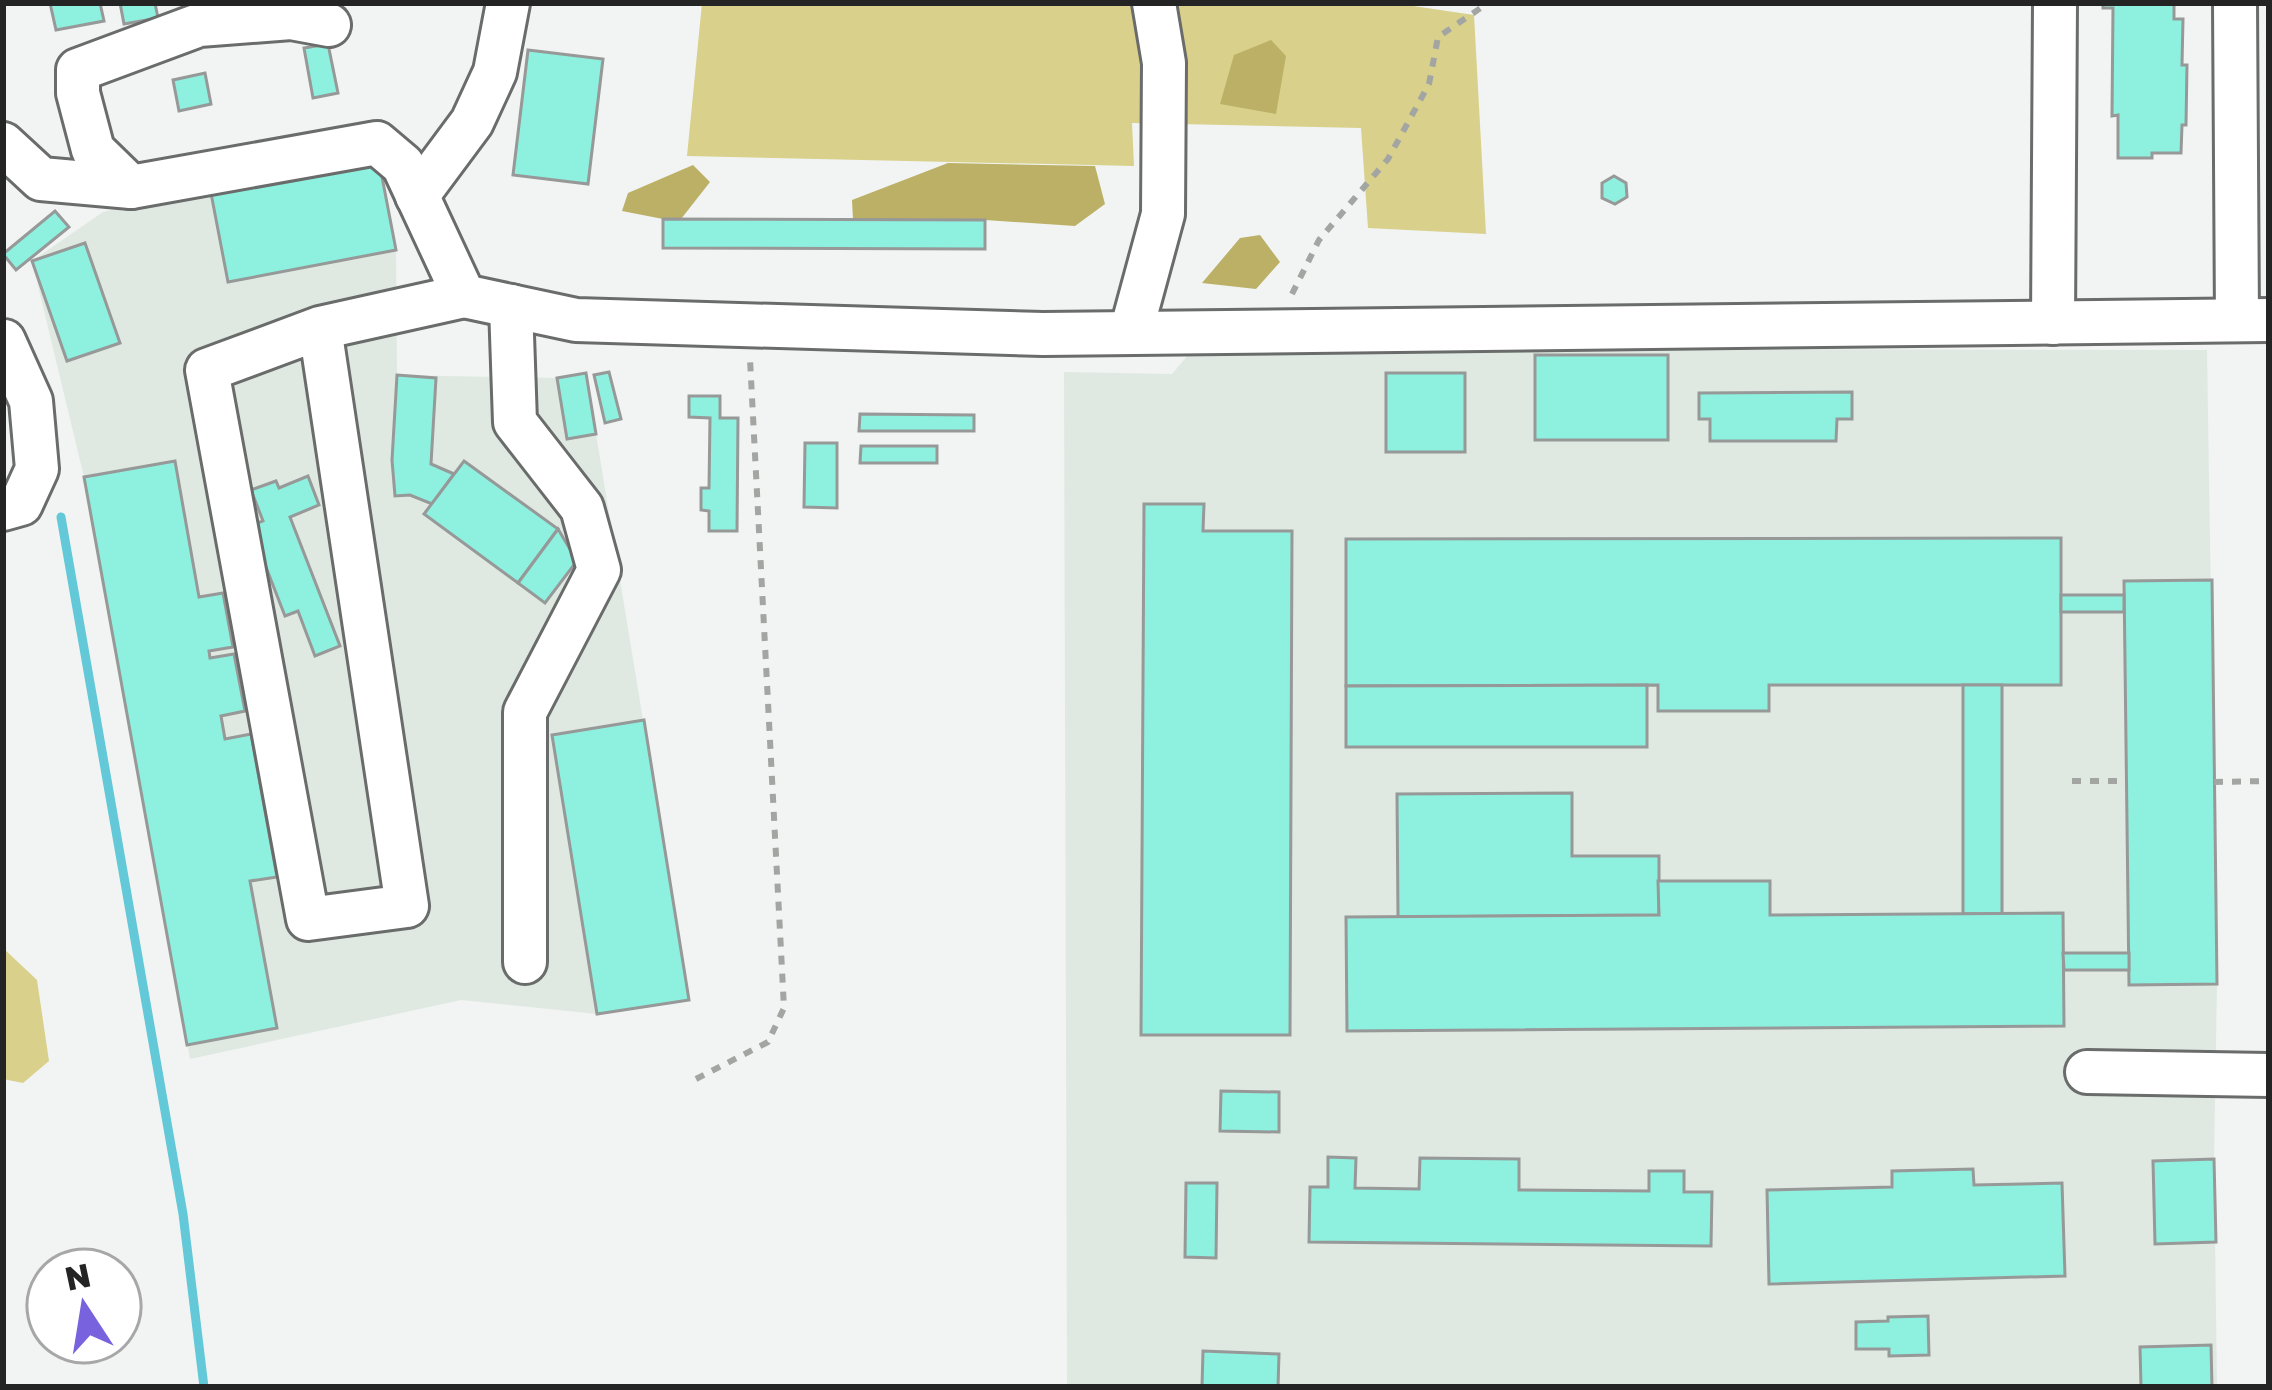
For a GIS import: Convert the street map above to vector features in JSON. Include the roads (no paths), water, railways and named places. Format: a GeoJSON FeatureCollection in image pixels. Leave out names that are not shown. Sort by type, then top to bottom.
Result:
{"type":"FeatureCollection","features":[{"type":"Feature","properties":{"kind":"street"},"geometry":{"type":"LineString","coordinates":[[417,196],[472,122],[495,72],[508,3]]}},
{"type":"Feature","properties":{"kind":"street"},"geometry":{"type":"LineString","coordinates":[[1130,332],[1162,214],[1164,63],[1154,3]]}},
{"type":"Feature","properties":{"kind":"street"},"geometry":{"type":"LineString","coordinates":[[2053,323],[2055,3]]}},
{"type":"Feature","properties":{"kind":"street"},"geometry":{"type":"LineString","coordinates":[[320,328],[407,907],[308,920],[207,370],[320,328],[464,296],[576,320],[1043,334],[2253,320],[2234,3]]}},
{"type":"Feature","properties":{"kind":"street"},"geometry":{"type":"LineString","coordinates":[[130,187],[93,150],[77,93],[78,70],[200,25],[290,18],[329,25]]}},
{"type":"Feature","properties":{"kind":"street"},"geometry":{"type":"LineString","coordinates":[[3,144],[41,179],[130,187],[377,143],[403,165],[464,296]]}},
{"type":"Feature","properties":{"kind":"street"},"geometry":{"type":"LineString","coordinates":[[511,306],[515,422],[582,508],[599,571],[525,712],[525,962]]}},
{"type":"Feature","properties":{"kind":"street"},"geometry":{"type":"LineString","coordinates":[[3,509],[20,504],[37,470],[31,401],[4,340]]}},
{"type":"Feature","properties":{"kind":"street"},"geometry":{"type":"LineString","coordinates":[[2087,1072],[2269,1075]]}},
{"type":"Feature","properties":{"kind":"waterway"},"geometry":{"type":"LineString","coordinates":[[61,517],[183,1214],[204,1387]]}}]}
